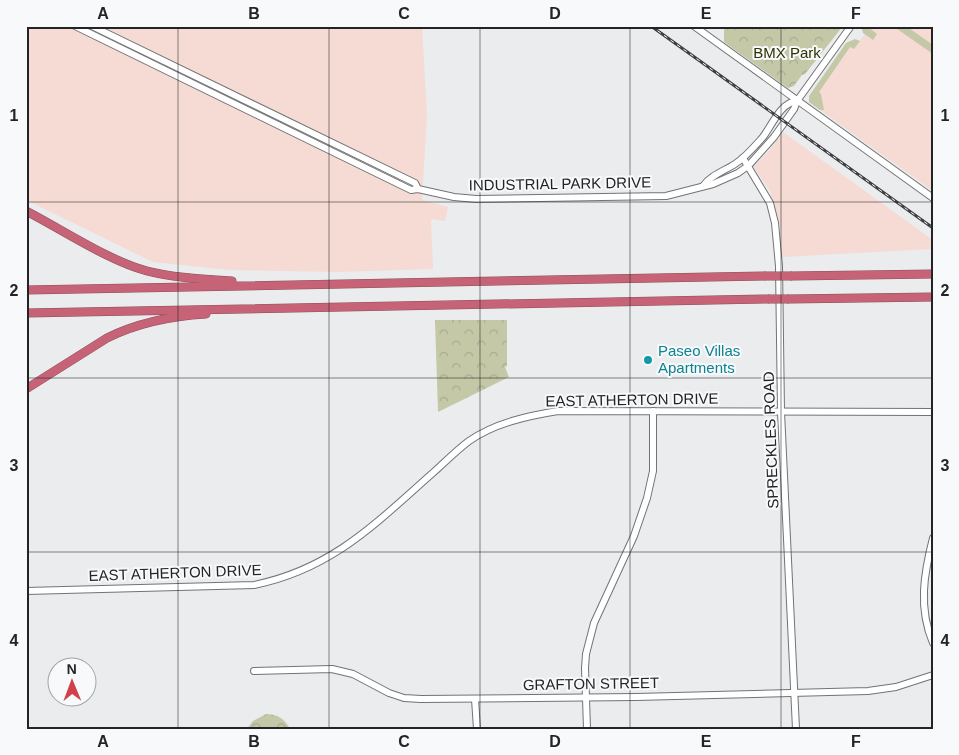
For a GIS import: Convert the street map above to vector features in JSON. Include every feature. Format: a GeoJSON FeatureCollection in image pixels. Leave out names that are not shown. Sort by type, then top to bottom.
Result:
{"type":"FeatureCollection","features":[{"type":"Feature","properties":{"kind":"highway"},"geometry":{"type":"LineString","coordinates":[[26,211],[126,264],[147,271],[185,278],[258,285]]}},
{"type":"Feature","properties":{"kind":"highway"},"geometry":{"type":"LineString","coordinates":[[26,290],[933,274]]}},
{"type":"Feature","properties":{"kind":"highway"},"geometry":{"type":"LineString","coordinates":[[26,313],[933,297]]}},
{"type":"Feature","properties":{"kind":"highway"},"geometry":{"type":"LineString","coordinates":[[26,389],[119,332],[166,318],[210,313],[227,308]]}},
{"type":"Feature","properties":{"kind":"street","name":"INDUSTRIAL PARK DRIVE"},"geometry":{"type":"LineString","coordinates":[[75,26],[411,190],[418,189],[462,198],[666,196],[713,184],[748,166],[774,137],[794,109],[797,101]]}},
{"type":"Feature","properties":{"kind":"street","name":"INDUSTRIAL PARK DRIVE"},"geometry":{"type":"LineString","coordinates":[[92,26],[415,183],[418,189]]}},
{"type":"Feature","properties":{"kind":"street"},"geometry":{"type":"LineString","coordinates":[[694,26],[933,198]]}},
{"type":"Feature","properties":{"kind":"street"},"geometry":{"type":"LineString","coordinates":[[797,101],[851,26]]}},
{"type":"Feature","properties":{"kind":"street"},"geometry":{"type":"LineString","coordinates":[[126,51],[130,44]]}},
{"type":"Feature","properties":{"kind":"street"},"geometry":{"type":"LineString","coordinates":[[160,68],[164,61]]}},
{"type":"Feature","properties":{"kind":"street","name":"INDUSTRIAL PARK DRIVE"},"geometry":{"type":"LineString","coordinates":[[702,186],[709,178],[743,158],[763,137],[787,104],[797,101]]}},
{"type":"Feature","properties":{"kind":"street","name":"SPRECKLES ROAD"},"geometry":{"type":"LineString","coordinates":[[743,158],[770,203],[775,223],[780,266],[781,412],[796,729]]}},
{"type":"Feature","properties":{"kind":"street","name":"EAST ATHERTON DRIVE"},"geometry":{"type":"LineString","coordinates":[[26,590],[254,585],[279,580],[316,564],[353,542],[470,441],[494,427],[527,416],[558,411],[933,412]]}},
{"type":"Feature","properties":{"kind":"street"},"geometry":{"type":"LineString","coordinates":[[588,729],[585,668],[590,634],[634,536],[647,498],[653,471],[653,411]]}},
{"type":"Feature","properties":{"kind":"street"},"geometry":{"type":"LineString","coordinates":[[933,538],[924,582],[924,600],[926,620],[933,643]]}},
{"type":"Feature","properties":{"kind":"street","name":"GRAFTON STREET"},"geometry":{"type":"LineString","coordinates":[[254,671],[332,668],[353,674],[389,693],[404,698],[476,699],[881,690],[933,675]]}},
{"type":"Feature","properties":{"kind":"street"},"geometry":{"type":"LineString","coordinates":[[476,699],[477,729]]}},
{"type":"Feature","properties":{"kind":"shaded area"},"geometry":{"type":"Polygon","coordinates":[[[26,26],[422,26],[427,115],[422,200],[448,207],[445,221],[431,219],[433,269],[339,272],[229,270],[153,262],[26,200],[26,26]]]}},
{"type":"Feature","properties":{"kind":"shaded area"},"geometry":{"type":"Polygon","coordinates":[[[867,26],[933,26],[933,191],[820,110],[823,110],[818,92],[850,46],[854,49],[865,34],[872,40],[876,34],[867,26]]]}},
{"type":"Feature","properties":{"kind":"shaded area"},"geometry":{"type":"Polygon","coordinates":[[[783,132],[933,240],[933,249],[782,257],[781,230],[770,191],[753,166],[768,152],[783,132]]]}},
{"type":"Feature","properties":{"kind":"green space","name":"BMX Park"},"geometry":{"type":"Polygon","coordinates":[[[724,26],[843,26],[805,74],[802,75],[794,86],[788,88],[724,42],[724,26]]]}},
{"type":"Feature","properties":{"kind":"green space"},"geometry":{"type":"Polygon","coordinates":[[[861,26],[867,26],[877,34],[873,40],[863,33],[861,26]]]}},
{"type":"Feature","properties":{"kind":"green space"},"geometry":{"type":"Polygon","coordinates":[[[893,26],[906,26],[933,45],[933,54],[893,26]]]}},
{"type":"Feature","properties":{"kind":"green space"},"geometry":{"type":"Polygon","coordinates":[[[855,39],[860,41],[854,49],[850,47],[819,92],[824,110],[820,110],[809,102],[809,96],[846,43],[855,39]]]}},
{"type":"Feature","properties":{"kind":"green space"},"geometry":{"type":"Polygon","coordinates":[[[435,320],[507,320],[507,366],[505,367],[509,377],[438,412],[435,320]]]}},
{"type":"Feature","properties":{"kind":"green space"},"geometry":{"type":"Polygon","coordinates":[[[266,714],[280,718],[286,722],[290,729],[247,729],[253,721],[266,714]]]}},
{"type":"Feature","properties":{"kind":"railway"},"geometry":{"type":"LineString","coordinates":[[651,26],[933,228]]}},
{"type":"Feature","properties":{"kind":"place","name":"Paseo Villas Apartments"},"geometry":{"type":"Point","coordinates":[648,360]}}]}
